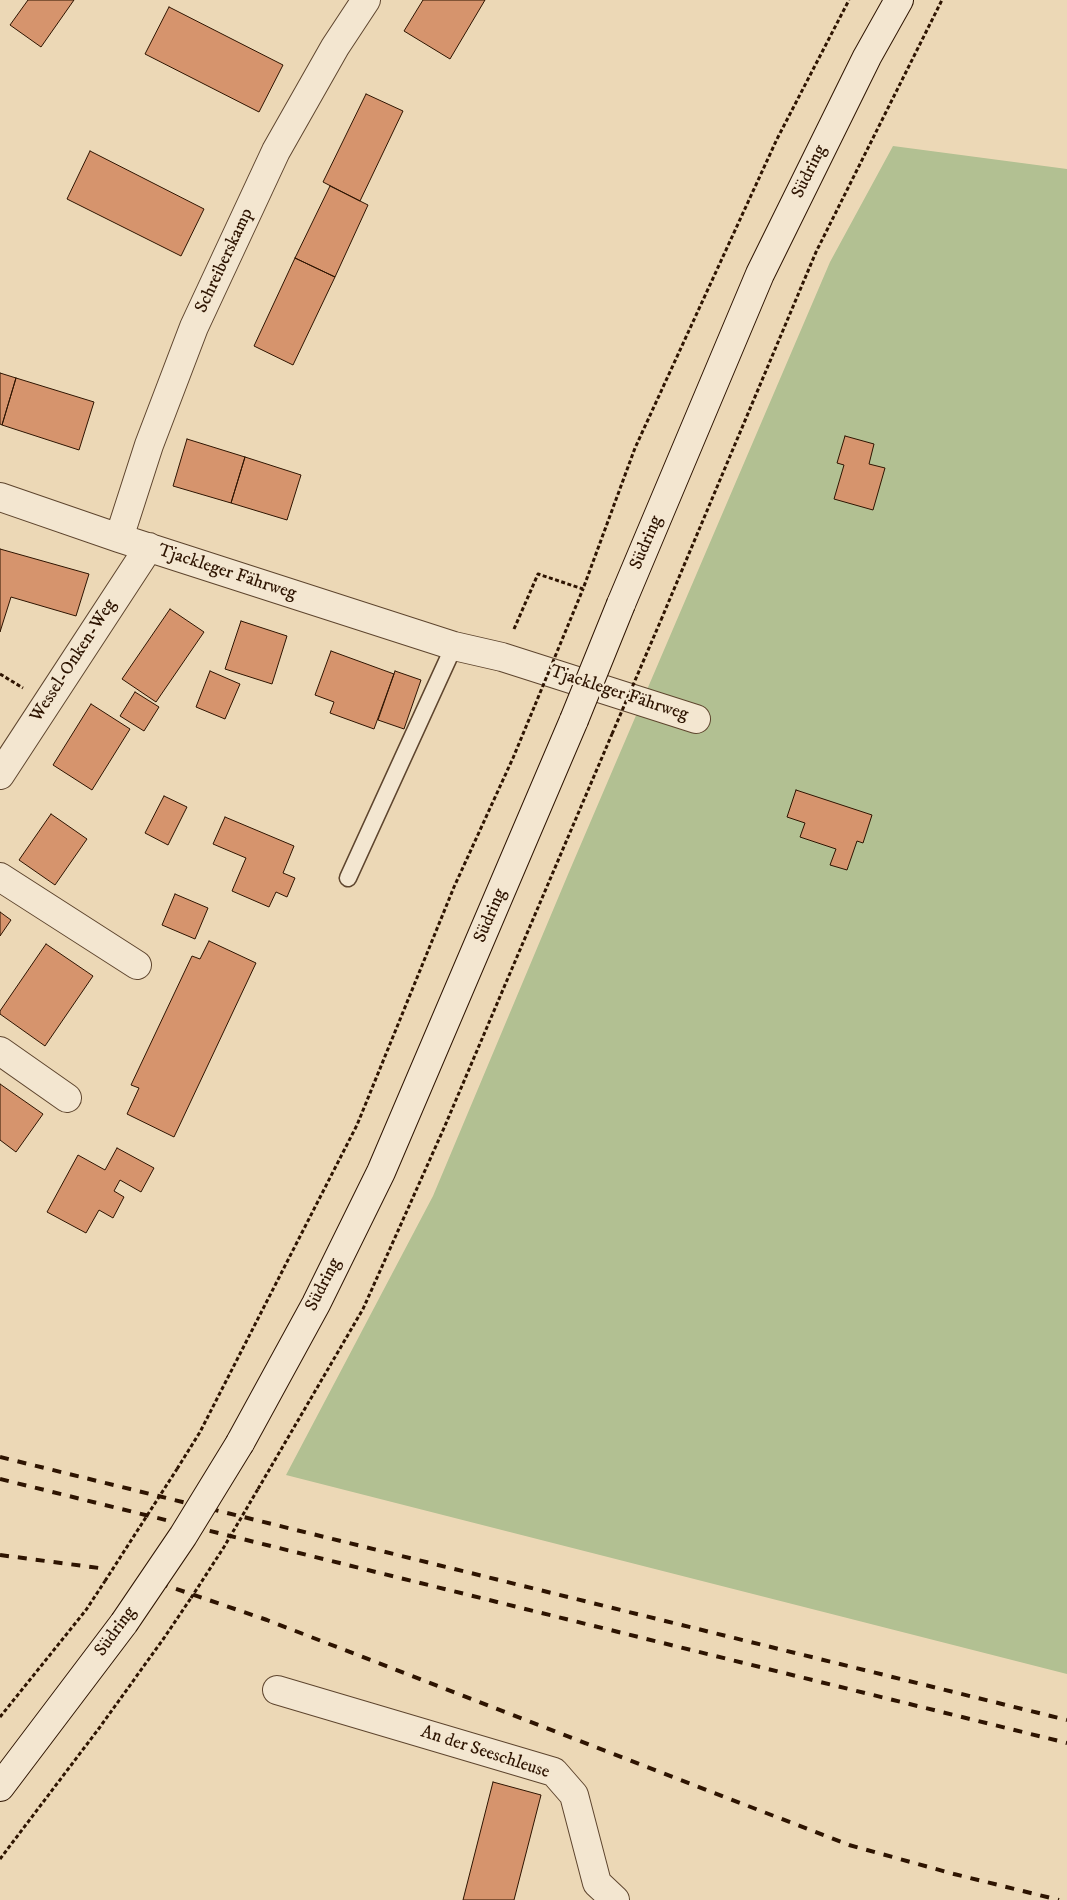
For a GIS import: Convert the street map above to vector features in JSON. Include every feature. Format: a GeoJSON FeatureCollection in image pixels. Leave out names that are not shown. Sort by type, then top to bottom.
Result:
{"type":"FeatureCollection","features":[{"type":"Feature","properties":{"kind":"street","name":"Schreiberskamp"},"geometry":{"type":"LineString","coordinates":[[118,538],[149,445],[194,327],[276,151],[334,47],[366,0]]}},
{"type":"Feature","properties":{"kind":"street","name":"Südring"},"geometry":{"type":"LineString","coordinates":[[0,1787],[124,1623],[183,1536],[240,1443],[316,1304],[381,1172],[574,720],[760,274],[867,57],[899,0]]}},
{"type":"Feature","properties":{"kind":"street","name":"Tjackleger Fährweg"},"geometry":{"type":"LineString","coordinates":[[0,497],[118,538],[454,646],[502,657],[696,719]]}},
{"type":"Feature","properties":{"kind":"street","name":"Wessel-Onken-Weg"},"geometry":{"type":"LineString","coordinates":[[0,776],[149,547]]}},
{"type":"Feature","properties":{"kind":"street"},"geometry":{"type":"LineString","coordinates":[[0,877],[137,965]]}},
{"type":"Feature","properties":{"kind":"street"},"geometry":{"type":"LineString","coordinates":[[0,1051],[67,1098]]}},
{"type":"Feature","properties":{"kind":"street","name":"An der Seeschleuse"},"geometry":{"type":"LineString","coordinates":[[277,1690],[554,1772],[574,1796],[597,1883],[616,1900]]}},
{"type":"Feature","properties":{"kind":"lane"},"geometry":{"type":"LineString","coordinates":[[348,878],[454,646]]}},
{"type":"Feature","properties":{"kind":"path"},"geometry":{"type":"LineString","coordinates":[[0,1717],[86,1610],[200,1432],[357,1125],[454,887],[513,758],[583,589],[635,448],[777,139],[849,0]]}},
{"type":"Feature","properties":{"kind":"path"},"geometry":{"type":"LineString","coordinates":[[0,1859],[164,1638],[224,1547],[363,1309],[444,1128],[816,252],[942,0]]}},
{"type":"Feature","properties":{"kind":"path"},"geometry":{"type":"LineString","coordinates":[[502,657],[538,574],[583,589]]}},
{"type":"Feature","properties":{"kind":"green space"},"geometry":{"type":"Polygon","coordinates":[[[893,146],[1067,169],[1067,1674],[286,1475],[433,1196],[569,872],[830,262],[893,146]]]}},
{"type":"Feature","properties":{"kind":"building"},"geometry":{"type":"Polygon","coordinates":[[[28,0],[74,0],[41,47],[10,25],[28,0]]]}},
{"type":"Feature","properties":{"kind":"building"},"geometry":{"type":"Polygon","coordinates":[[[423,0],[485,0],[450,59],[404,31],[423,0]]]}},
{"type":"Feature","properties":{"kind":"building"},"geometry":{"type":"Polygon","coordinates":[[[169,7],[283,65],[259,112],[145,54],[169,7]]]}},
{"type":"Feature","properties":{"kind":"building"},"geometry":{"type":"Polygon","coordinates":[[[366,94],[403,111],[360,201],[323,182],[366,94]]]}},
{"type":"Feature","properties":{"kind":"building"},"geometry":{"type":"Polygon","coordinates":[[[90,151],[204,209],[181,256],[67,199],[90,151]]]}},
{"type":"Feature","properties":{"kind":"building"},"geometry":{"type":"Polygon","coordinates":[[[330,186],[368,205],[335,277],[295,258],[330,186]]]}},
{"type":"Feature","properties":{"kind":"building"},"geometry":{"type":"Polygon","coordinates":[[[295,258],[335,277],[293,365],[254,346],[295,258]]]}},
{"type":"Feature","properties":{"kind":"building"},"geometry":{"type":"Polygon","coordinates":[[[0,373],[16,378],[2,425],[0,424],[0,373]]]}},
{"type":"Feature","properties":{"kind":"building"},"geometry":{"type":"Polygon","coordinates":[[[16,378],[94,402],[79,450],[2,425],[16,378]]]}},
{"type":"Feature","properties":{"kind":"building"},"geometry":{"type":"Polygon","coordinates":[[[845,436],[874,444],[869,464],[885,468],[873,510],[834,499],[844,465],[837,463],[845,436]]]}},
{"type":"Feature","properties":{"kind":"building"},"geometry":{"type":"Polygon","coordinates":[[[187,439],[245,457],[231,503],[173,486],[187,439]]]}},
{"type":"Feature","properties":{"kind":"building"},"geometry":{"type":"Polygon","coordinates":[[[245,457],[301,475],[287,520],[231,503],[245,457]]]}},
{"type":"Feature","properties":{"kind":"building"},"geometry":{"type":"Polygon","coordinates":[[[0,549],[89,574],[76,616],[11,597],[0,632],[0,549]]]}},
{"type":"Feature","properties":{"kind":"building"},"geometry":{"type":"Polygon","coordinates":[[[170,609],[204,632],[156,702],[122,679],[170,609]]]}},
{"type":"Feature","properties":{"kind":"building"},"geometry":{"type":"Polygon","coordinates":[[[241,621],[287,636],[272,684],[225,669],[241,621]]]}},
{"type":"Feature","properties":{"kind":"building"},"geometry":{"type":"Polygon","coordinates":[[[331,651],[394,674],[374,729],[330,713],[334,702],[315,695],[331,651]]]}},
{"type":"Feature","properties":{"kind":"building"},"geometry":{"type":"Polygon","coordinates":[[[210,671],[240,684],[225,719],[196,707],[210,671]]]}},
{"type":"Feature","properties":{"kind":"building"},"geometry":{"type":"Polygon","coordinates":[[[395,671],[421,680],[404,729],[378,720],[395,671]]]}},
{"type":"Feature","properties":{"kind":"building"},"geometry":{"type":"Polygon","coordinates":[[[135,692],[159,707],[144,731],[120,716],[135,692]]]}},
{"type":"Feature","properties":{"kind":"building"},"geometry":{"type":"Polygon","coordinates":[[[91,704],[130,729],[92,790],[53,765],[91,704]]]}},
{"type":"Feature","properties":{"kind":"building"},"geometry":{"type":"Polygon","coordinates":[[[796,790],[872,815],[863,843],[857,841],[847,870],[830,865],[836,849],[800,837],[805,823],[787,817],[796,790]]]}},
{"type":"Feature","properties":{"kind":"building"},"geometry":{"type":"Polygon","coordinates":[[[164,796],[187,807],[168,845],[145,833],[164,796]]]}},
{"type":"Feature","properties":{"kind":"building"},"geometry":{"type":"Polygon","coordinates":[[[51,814],[87,839],[55,885],[19,860],[51,814]]]}},
{"type":"Feature","properties":{"kind":"building"},"geometry":{"type":"Polygon","coordinates":[[[225,817],[294,846],[283,873],[295,878],[287,897],[276,892],[269,907],[232,891],[246,858],[213,844],[225,817]]]}},
{"type":"Feature","properties":{"kind":"building"},"geometry":{"type":"Polygon","coordinates":[[[175,894],[208,908],[195,939],[162,925],[175,894]]]}},
{"type":"Feature","properties":{"kind":"building"},"geometry":{"type":"Polygon","coordinates":[[[0,912],[11,920],[0,936],[0,912]]]}},
{"type":"Feature","properties":{"kind":"building"},"geometry":{"type":"Polygon","coordinates":[[[209,941],[256,963],[174,1137],[127,1114],[139,1088],[131,1085],[192,956],[200,959],[209,941]]]}},
{"type":"Feature","properties":{"kind":"building"},"geometry":{"type":"Polygon","coordinates":[[[46,944],[93,976],[45,1046],[0,1014],[0,1011],[46,944]]]}},
{"type":"Feature","properties":{"kind":"building"},"geometry":{"type":"Polygon","coordinates":[[[0,1084],[43,1114],[16,1152],[0,1140],[0,1084]]]}},
{"type":"Feature","properties":{"kind":"building"},"geometry":{"type":"Polygon","coordinates":[[[117,1148],[154,1168],[141,1192],[120,1180],[114,1191],[124,1197],[113,1218],[99,1210],[86,1233],[47,1212],[78,1155],[105,1170],[117,1148]]]}},
{"type":"Feature","properties":{"kind":"building"},"geometry":{"type":"Polygon","coordinates":[[[493,1782],[541,1795],[514,1900],[463,1900],[493,1782]]]}},
{"type":"Feature","properties":{"kind":"railway"},"geometry":{"type":"LineString","coordinates":[[0,1457],[1067,1720]]}},
{"type":"Feature","properties":{"kind":"railway"},"geometry":{"type":"LineString","coordinates":[[0,1479],[1067,1743]]}},
{"type":"Feature","properties":{"kind":"railway"},"geometry":{"type":"LineString","coordinates":[[0,1555],[99,1568]]}},
{"type":"Feature","properties":{"kind":"railway"},"geometry":{"type":"LineString","coordinates":[[159,1583],[267,1620],[849,1845],[1059,1900]]}}]}
